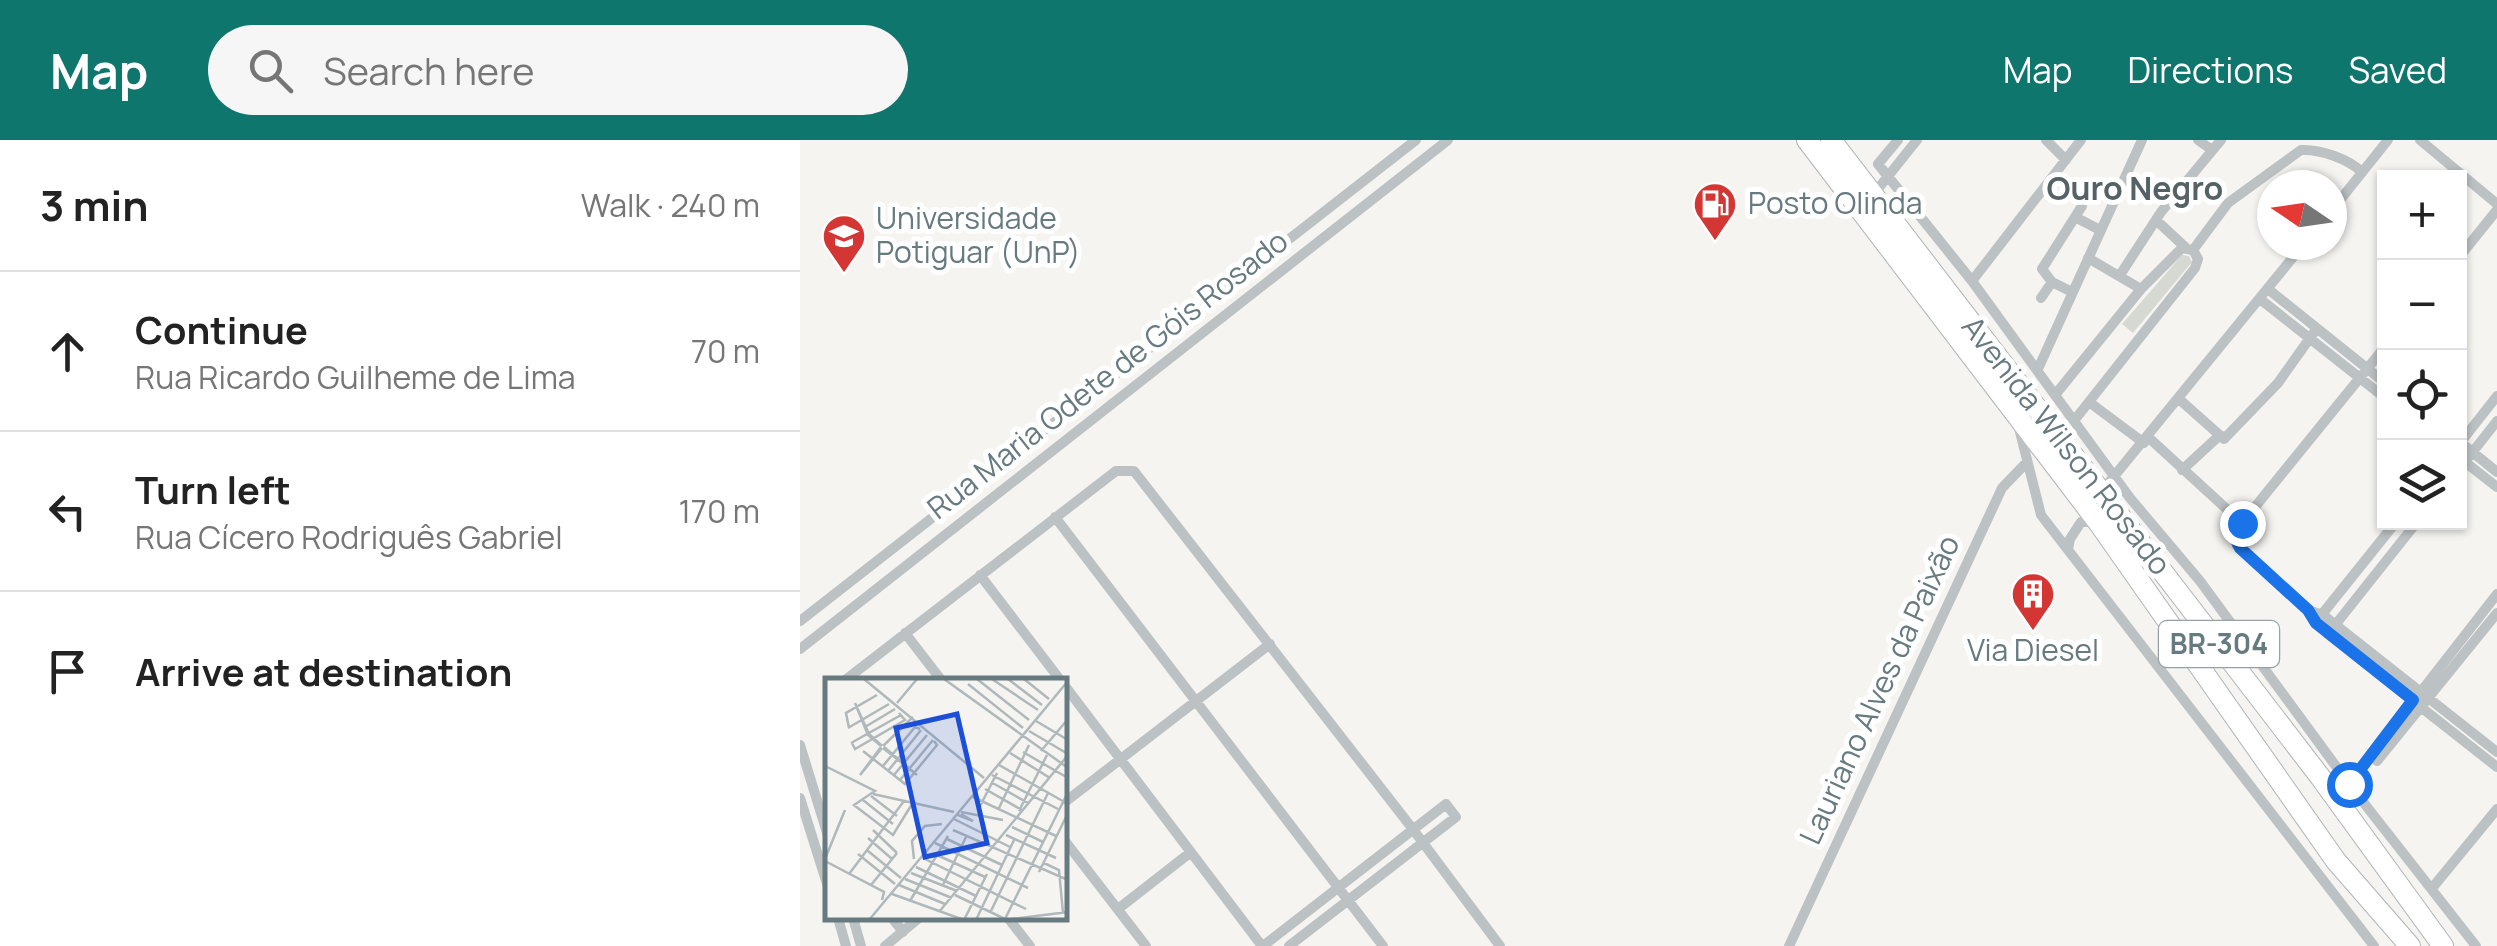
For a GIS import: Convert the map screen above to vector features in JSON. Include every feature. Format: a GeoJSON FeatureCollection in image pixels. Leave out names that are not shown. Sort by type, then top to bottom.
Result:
{"type":"FeatureCollection","features":[{"type":"Feature","properties":{"kind":"highway","name":"Avenida Wilson Rosado"},"geometry":{"type":"LineString","coordinates":[[1808,140],[2098,522],[2336,861],[2410,946]]}},
{"type":"Feature","properties":{"kind":"highway","name":"Avenida Wilson Rosado"},"geometry":{"type":"LineString","coordinates":[[1830,140],[2108,484],[2443,946]]}},
{"type":"Feature","properties":{"kind":"highway"},"geometry":{"type":"LineString","coordinates":[[2293,802],[2313,808],[2324,804],[2322,778]]}},
{"type":"Feature","properties":{"kind":"highway"},"geometry":{"type":"LineString","coordinates":[[2336,861],[2338,836],[2348,832],[2363,836]]}},
{"type":"Feature","properties":{"kind":"street","name":"Rua Maria Odete de Góis Rosado"},"geometry":{"type":"LineString","coordinates":[[800,650],[1448,140]]}},
{"type":"Feature","properties":{"kind":"street"},"geometry":{"type":"LineString","coordinates":[[1898,140],[1878,164],[2038,369],[2108,484],[2200,581],[2476,946]]}},
{"type":"Feature","properties":{"kind":"street"},"geometry":{"type":"LineString","coordinates":[[1872,196],[1917,140]]}},
{"type":"Feature","properties":{"kind":"street"},"geometry":{"type":"LineString","coordinates":[[2046,140],[2066,160]]}},
{"type":"Feature","properties":{"kind":"street"},"geometry":{"type":"LineString","coordinates":[[1972,281],[2081,140]]}},
{"type":"Feature","properties":{"kind":"street"},"geometry":{"type":"LineString","coordinates":[[2038,369],[2142,140]]}},
{"type":"Feature","properties":{"kind":"street"},"geometry":{"type":"LineString","coordinates":[[2198,140],[2212,150]]}},
{"type":"Feature","properties":{"kind":"street"},"geometry":{"type":"LineString","coordinates":[[2120,275],[2156,220],[2220,140]]}},
{"type":"Feature","properties":{"kind":"street"},"geometry":{"type":"LineString","coordinates":[[2347,191],[2388,140]]}},
{"type":"Feature","properties":{"kind":"street"},"geometry":{"type":"LineString","coordinates":[[2420,140],[2497,207],[2467,247]]}},
{"type":"Feature","properties":{"kind":"street","name":"Rua Maria Odete de Góis Rosado"},"geometry":{"type":"LineString","coordinates":[[800,622],[1414,142]]}},
{"type":"Feature","properties":{"kind":"street"},"geometry":{"type":"LineString","coordinates":[[1399,176],[1379,186],[1373,180],[1414,142]]}},
{"type":"Feature","properties":{"kind":"street"},"geometry":{"type":"LineString","coordinates":[[2055,395],[2140,289],[2173,255],[2189,249],[2228,203],[2301,150],[2346,160],[2362,172]]}},
{"type":"Feature","properties":{"kind":"street"},"geometry":{"type":"LineString","coordinates":[[2072,292],[2052,282],[2043,272],[2042,264],[2082,206]]}},
{"type":"Feature","properties":{"kind":"street"},"geometry":{"type":"LineString","coordinates":[[2075,218],[2100,230]]}},
{"type":"Feature","properties":{"kind":"street"},"geometry":{"type":"LineString","coordinates":[[2073,422],[2195,268],[2198,259],[2156,220]]}},
{"type":"Feature","properties":{"kind":"street"},"geometry":{"type":"LineString","coordinates":[[2088,258],[2140,289]]}},
{"type":"Feature","properties":{"kind":"street"},"geometry":{"type":"LineString","coordinates":[[2108,484],[2292,260]]}},
{"type":"Feature","properties":{"kind":"street"},"geometry":{"type":"LineString","coordinates":[[2041,298],[2052,282]]}},
{"type":"Feature","properties":{"kind":"street"},"geometry":{"type":"LineString","coordinates":[[2264,294],[2364,373],[2377,389]]}},
{"type":"Feature","properties":{"kind":"street"},"geometry":{"type":"LineString","coordinates":[[2179,399],[2224,439],[2278,384],[2313,332]]}},
{"type":"Feature","properties":{"kind":"street"},"geometry":{"type":"LineString","coordinates":[[2382,350],[2242,523],[2236,532],[2237,545],[2308,610],[2497,767]]}},
{"type":"Feature","properties":{"kind":"street"},"geometry":{"type":"LineString","coordinates":[[2364,373],[2377,379]]}},
{"type":"Feature","properties":{"kind":"street"},"geometry":{"type":"LineString","coordinates":[[2462,440],[2497,396]]}},
{"type":"Feature","properties":{"kind":"street"},"geometry":{"type":"LineString","coordinates":[[2089,402],[2146,440],[2242,523]]}},
{"type":"Feature","properties":{"kind":"street"},"geometry":{"type":"LineString","coordinates":[[2014,408],[2041,515],[2374,946]]}},
{"type":"Feature","properties":{"kind":"street"},"geometry":{"type":"LineString","coordinates":[[2467,456],[2497,421]]}},
{"type":"Feature","properties":{"kind":"street"},"geometry":{"type":"LineString","coordinates":[[2182,470],[2220,435]]}},
{"type":"Feature","properties":{"kind":"street"},"geometry":{"type":"LineString","coordinates":[[2467,461],[2497,472]]}},
{"type":"Feature","properties":{"kind":"street","name":"Lauriano Alves da Paixão"},"geometry":{"type":"LineString","coordinates":[[1789,946],[2002,488],[2027,462]]}},
{"type":"Feature","properties":{"kind":"street"},"geometry":{"type":"LineString","coordinates":[[2467,462],[2497,487]]}},
{"type":"Feature","properties":{"kind":"street"},"geometry":{"type":"LineString","coordinates":[[848,678],[1116,470],[1134,471],[1500,946]]}},
{"type":"Feature","properties":{"kind":"street"},"geometry":{"type":"LineString","coordinates":[[1055,517],[1383,946]]}},
{"type":"Feature","properties":{"kind":"street"},"geometry":{"type":"LineString","coordinates":[[2068,550],[2081,522],[2098,522]]}},
{"type":"Feature","properties":{"kind":"street"},"geometry":{"type":"LineString","coordinates":[[2319,619],[2390,530]]}},
{"type":"Feature","properties":{"kind":"street"},"geometry":{"type":"LineString","coordinates":[[2332,630],[2411,530]]}},
{"type":"Feature","properties":{"kind":"street"},"geometry":{"type":"LineString","coordinates":[[980,574],[1059,678]]}},
{"type":"Feature","properties":{"kind":"street"},"geometry":{"type":"LineString","coordinates":[[2352,786],[2497,594]]}},
{"type":"Feature","properties":{"kind":"street"},"geometry":{"type":"LineString","coordinates":[[2419,699],[2497,613]]}},
{"type":"Feature","properties":{"kind":"street"},"geometry":{"type":"LineString","coordinates":[[904,633],[940,678]]}},
{"type":"Feature","properties":{"kind":"street"},"geometry":{"type":"LineString","coordinates":[[1068,800],[1270,644]]}},
{"type":"Feature","properties":{"kind":"street"},"geometry":{"type":"LineString","coordinates":[[1068,690],[1263,946],[1446,804],[1456,817],[1288,946]]}},
{"type":"Feature","properties":{"kind":"street"},"geometry":{"type":"LineString","coordinates":[[2419,699],[2497,752]]}},
{"type":"Feature","properties":{"kind":"street"},"geometry":{"type":"LineString","coordinates":[[800,746],[825,826]]}},
{"type":"Feature","properties":{"kind":"street"},"geometry":{"type":"LineString","coordinates":[[800,798],[825,877]]}},
{"type":"Feature","properties":{"kind":"street"},"geometry":{"type":"LineString","coordinates":[[2433,888],[2497,808]]}},
{"type":"Feature","properties":{"kind":"street"},"geometry":{"type":"LineString","coordinates":[[1068,845],[1146,946]]}},
{"type":"Feature","properties":{"kind":"street"},"geometry":{"type":"LineString","coordinates":[[1118,909],[1191,852]]}},
{"type":"Feature","properties":{"kind":"street"},"geometry":{"type":"LineString","coordinates":[[839,921],[846,946]]}},
{"type":"Feature","properties":{"kind":"street"},"geometry":{"type":"LineString","coordinates":[[853,921],[861,946]]}},
{"type":"Feature","properties":{"kind":"street"},"geometry":{"type":"LineString","coordinates":[[894,921],[903,932]]}},
{"type":"Feature","properties":{"kind":"street"},"geometry":{"type":"LineString","coordinates":[[885,946],[916,921]]}},
{"type":"Feature","properties":{"kind":"street"},"geometry":{"type":"LineString","coordinates":[[1010,921],[1030,946]]}},
{"type":"Feature","properties":{"kind":"shaded area"},"geometry":{"type":"Polygon","coordinates":[[[2182,255],[2189,256],[2192,262],[2133,333],[2122,324],[2182,255]]]}},
{"type":"Feature","properties":{"kind":"place","name":"Posto Olinda"},"geometry":{"type":"Point","coordinates":[1715,242]}},
{"type":"Feature","properties":{"kind":"place","name":"Universidade Potiguar (UnP)"},"geometry":{"type":"Point","coordinates":[844,274]}},
{"type":"Feature","properties":{"kind":"place","name":"Via Diesel"},"geometry":{"type":"Point","coordinates":[2033,632]}},
{"type":"Feature","properties":{"kind":"district","name":"Ouro Negro"},"geometry":{"type":"Point","coordinates":[2135,189]}},
{"type":"Feature","properties":{"kind":"route"},"geometry":{"type":"LineString","coordinates":[[2242,523],[2236,532],[2237,545],[2308,610],[2316,623],[2413,700],[2349,784]]}}]}
